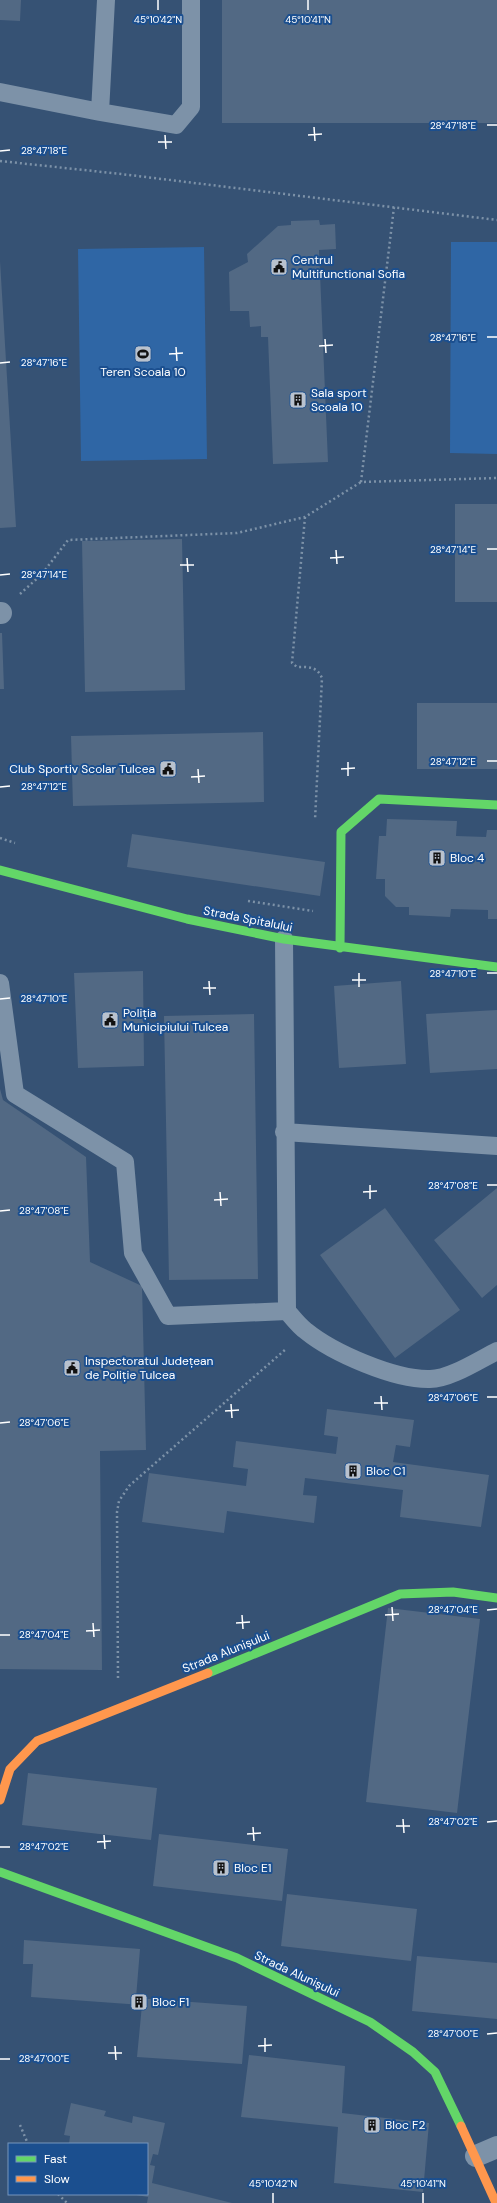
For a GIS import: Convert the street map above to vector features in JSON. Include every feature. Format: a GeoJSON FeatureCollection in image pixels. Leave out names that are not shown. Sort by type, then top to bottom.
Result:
{"type":"FeatureCollection","features":[{"type":"Feature","properties":{"kind":"street"},"geometry":{"type":"LineString","coordinates":[[340,948],[341,832],[380,799],[497,805]]}},
{"type":"Feature","properties":{"kind":"street","name":"Strada Spitalului"},"geometry":{"type":"LineString","coordinates":[[0,870],[187,919],[284,939],[340,948],[497,967]]}},
{"type":"Feature","properties":{"kind":"street","name":"Strada Alunișului"},"geometry":{"type":"LineString","coordinates":[[0,1800],[10,1769],[37,1741],[118,1708],[400,1594],[453,1592],[497,1598]]}},
{"type":"Feature","properties":{"kind":"street","name":"Strada Alunișului"},"geometry":{"type":"LineString","coordinates":[[0,1872],[237,1958],[370,2022],[413,2052],[435,2072],[476,2156],[496,2203]]}},
{"type":"Feature","properties":{"kind":"street"},"geometry":{"type":"LineString","coordinates":[[476,2156],[497,2147]]}},
{"type":"Feature","properties":{"kind":"lane"},"geometry":{"type":"LineString","coordinates":[[100,112],[106,0]]}},
{"type":"Feature","properties":{"kind":"lane"},"geometry":{"type":"LineString","coordinates":[[0,92],[100,112],[176,125],[191,107],[191,0]]}},
{"type":"Feature","properties":{"kind":"lane"},"geometry":{"type":"LineString","coordinates":[[284,939],[286,1311],[306,1331],[341,1353],[382,1372],[430,1379],[460,1371],[497,1351]]}},
{"type":"Feature","properties":{"kind":"lane"},"geometry":{"type":"LineString","coordinates":[[0,983],[15,1094],[125,1162],[133,1253],[168,1316],[286,1311]]}},
{"type":"Feature","properties":{"kind":"lane"},"geometry":{"type":"LineString","coordinates":[[284,1132],[497,1146]]}},
{"type":"Feature","properties":{"kind":"path"},"geometry":{"type":"LineString","coordinates":[[0,162],[121,174],[497,220]]}},
{"type":"Feature","properties":{"kind":"path"},"geometry":{"type":"LineString","coordinates":[[361,482],[394,207]]}},
{"type":"Feature","properties":{"kind":"path"},"geometry":{"type":"LineString","coordinates":[[0,613],[42,574],[68,540],[237,533],[305,517],[361,482],[497,478]]}},
{"type":"Feature","properties":{"kind":"path"},"geometry":{"type":"LineString","coordinates":[[305,517],[292,663],[297,667],[312,667],[320,673],[322,678],[314,824],[316,829],[341,832]]}},
{"type":"Feature","properties":{"kind":"path"},"geometry":{"type":"LineString","coordinates":[[0,838],[21,844]]}},
{"type":"Feature","properties":{"kind":"path"},"geometry":{"type":"LineString","coordinates":[[241,900],[341,915]]}},
{"type":"Feature","properties":{"kind":"path"},"geometry":{"type":"LineString","coordinates":[[118,1708],[117,1512],[119,1501],[130,1486],[306,1331]]}},
{"type":"Feature","properties":{"kind":"path"},"geometry":{"type":"LineString","coordinates":[[20,2125],[28,2143]]}},
{"type":"Feature","properties":{"kind":"path"},"geometry":{"type":"LineString","coordinates":[[59,2195],[67,2203]]}},
{"type":"Feature","properties":{"kind":"shaded area"},"geometry":{"type":"Polygon","coordinates":[[[451,242],[497,242],[497,454],[450,453],[451,242]]]}},
{"type":"Feature","properties":{"kind":"shaded area","name":"Teren Scoala 10"},"geometry":{"type":"Polygon","coordinates":[[[204,247],[207,459],[81,461],[78,249],[204,247]]]}},
{"type":"Feature","properties":{"kind":"building"},"geometry":{"type":"Polygon","coordinates":[[[0,0],[21,0],[20,21],[0,20],[0,0]]]}},
{"type":"Feature","properties":{"kind":"building"},"geometry":{"type":"Polygon","coordinates":[[[222,0],[497,0],[497,123],[222,123],[222,0]]]}},
{"type":"Feature","properties":{"kind":"building"},"geometry":{"type":"Polygon","coordinates":[[[319,220],[320,225],[335,224],[336,249],[319,250],[328,462],[273,464],[268,337],[261,337],[261,326],[250,327],[249,311],[230,311],[229,272],[248,262],[247,254],[278,226],[291,225],[291,221],[319,220]]]}},
{"type":"Feature","properties":{"kind":"building"},"geometry":{"type":"Polygon","coordinates":[[[0,261],[16,527],[0,528],[0,261]]]}},
{"type":"Feature","properties":{"kind":"building"},"geometry":{"type":"Polygon","coordinates":[[[455,504],[497,504],[497,602],[455,602],[455,504]]]}},
{"type":"Feature","properties":{"kind":"building"},"geometry":{"type":"Polygon","coordinates":[[[182,539],[185,690],[85,692],[82,541],[182,539]]]}},
{"type":"Feature","properties":{"kind":"building"},"geometry":{"type":"Polygon","coordinates":[[[0,633],[2,633],[4,689],[0,689],[0,633]]]}},
{"type":"Feature","properties":{"kind":"building"},"geometry":{"type":"Polygon","coordinates":[[[417,703],[497,703],[497,769],[417,769],[417,703]]]}},
{"type":"Feature","properties":{"kind":"building","name":"Club Sportiv Scolar Tulcea"},"geometry":{"type":"Polygon","coordinates":[[[263,732],[264,802],[73,806],[71,736],[263,732]]]}},
{"type":"Feature","properties":{"kind":"building","name":"Bloc 4"},"geometry":{"type":"Polygon","coordinates":[[[387,819],[457,821],[456,836],[486,837],[487,830],[497,830],[497,919],[488,919],[488,910],[451,909],[450,917],[409,915],[409,907],[396,907],[385,896],[385,879],[376,879],[379,836],[386,836],[387,819]]]}},
{"type":"Feature","properties":{"kind":"building"},"geometry":{"type":"Polygon","coordinates":[[[132,834],[325,862],[320,896],[127,867],[132,834]]]}},
{"type":"Feature","properties":{"kind":"building","name":"Poliția Municipiului Tulcea"},"geometry":{"type":"Polygon","coordinates":[[[143,971],[144,1066],[78,1068],[74,973],[143,971]]]}},
{"type":"Feature","properties":{"kind":"building"},"geometry":{"type":"Polygon","coordinates":[[[401,981],[406,1064],[339,1068],[334,986],[401,981]]]}},
{"type":"Feature","properties":{"kind":"building"},"geometry":{"type":"Polygon","coordinates":[[[497,1010],[497,1069],[430,1073],[426,1014],[497,1010]]]}},
{"type":"Feature","properties":{"kind":"building"},"geometry":{"type":"Polygon","coordinates":[[[254,1014],[258,1279],[169,1280],[164,1016],[254,1014]]]}},
{"type":"Feature","properties":{"kind":"building","name":"Inspectoratul Județean de Poliție Tulcea"},"geometry":{"type":"Polygon","coordinates":[[[0,1089],[3,1100],[86,1157],[90,1262],[142,1286],[146,1450],[100,1451],[102,1670],[0,1669],[0,1089]]]}},
{"type":"Feature","properties":{"kind":"building"},"geometry":{"type":"Polygon","coordinates":[[[497,1188],[497,1285],[482,1298],[434,1240],[497,1188]]]}},
{"type":"Feature","properties":{"kind":"building"},"geometry":{"type":"Polygon","coordinates":[[[385,1208],[460,1310],[395,1358],[320,1255],[385,1208]]]}},
{"type":"Feature","properties":{"kind":"building","name":"Bloc C1"},"geometry":{"type":"Polygon","coordinates":[[[327,1409],[414,1420],[410,1447],[396,1445],[393,1462],[489,1475],[481,1527],[400,1517],[403,1490],[305,1478],[303,1495],[317,1496],[314,1523],[227,1511],[224,1533],[142,1522],[149,1473],[246,1486],[248,1469],[233,1467],[236,1441],[336,1454],[338,1437],[324,1435],[327,1409]]]}},
{"type":"Feature","properties":{"kind":"building"},"geometry":{"type":"Polygon","coordinates":[[[388,1608],[480,1619],[457,1813],[366,1802],[388,1608]]]}},
{"type":"Feature","properties":{"kind":"building"},"geometry":{"type":"Polygon","coordinates":[[[28,1773],[157,1788],[151,1840],[22,1825],[28,1773]]]}},
{"type":"Feature","properties":{"kind":"building","name":"Bloc E1"},"geometry":{"type":"Polygon","coordinates":[[[159,1834],[288,1849],[282,1901],[153,1886],[159,1834]]]}},
{"type":"Feature","properties":{"kind":"building","name":"Bloc E1"},"geometry":{"type":"Polygon","coordinates":[[[287,1894],[417,1909],[411,1961],[281,1946],[287,1894]]]}},
{"type":"Feature","properties":{"kind":"building","name":"Bloc F1"},"geometry":{"type":"Polygon","coordinates":[[[24,1940],[140,1949],[136,1998],[247,2006],[242,2064],[137,2057],[142,2005],[31,1997],[33,1964],[23,1964],[24,1940]]]}},
{"type":"Feature","properties":{"kind":"building"},"geometry":{"type":"Polygon","coordinates":[[[417,1956],[497,1963],[497,2019],[412,2011],[417,1956]]]}},
{"type":"Feature","properties":{"kind":"building","name":"Bloc F2"},"geometry":{"type":"Polygon","coordinates":[[[249,2055],[345,2066],[342,2113],[429,2123],[423,2192],[334,2183],[338,2127],[241,2117],[249,2055]]]}},
{"type":"Feature","properties":{"kind":"building"},"geometry":{"type":"Polygon","coordinates":[[[71,2103],[106,2111],[104,2116],[132,2123],[133,2116],[165,2123],[158,2155],[153,2154],[150,2165],[155,2166],[152,2183],[232,2203],[147,2203],[148,2197],[136,2195],[148,2195],[148,2143],[69,2143],[70,2136],[64,2135],[71,2103]]]}},
{"type":"Feature","properties":{"kind":"traffic: fast"},"geometry":{"type":"LineString","coordinates":[[340,948],[341,832],[379,799],[497,805]]}},
{"type":"Feature","properties":{"kind":"traffic: fast"},"geometry":{"type":"LineString","coordinates":[[0,870],[187,919],[284,939],[497,967]]}},
{"type":"Feature","properties":{"kind":"traffic: fast"},"geometry":{"type":"LineString","coordinates":[[208,1673],[400,1594],[453,1592],[497,1598]]}},
{"type":"Feature","properties":{"kind":"traffic: fast"},"geometry":{"type":"LineString","coordinates":[[0,1872],[237,1958],[370,2022],[413,2052],[435,2072],[461,2126]]}},
{"type":"Feature","properties":{"kind":"traffic: slow"},"geometry":{"type":"LineString","coordinates":[[0,1800],[10,1769],[37,1741],[208,1673]]}},
{"type":"Feature","properties":{"kind":"traffic: slow"},"geometry":{"type":"LineString","coordinates":[[461,2126],[496,2203]]}},
{"type":"Feature","properties":{"kind":"place","name":"Centrul Multifunctional Sofia"},"geometry":{"type":"Point","coordinates":[279,267]}},
{"type":"Feature","properties":{"kind":"place","name":"Teren Scoala 10"},"geometry":{"type":"Point","coordinates":[143,354]}},
{"type":"Feature","properties":{"kind":"place","name":"Sala sport Scoala 10"},"geometry":{"type":"Point","coordinates":[298,400]}},
{"type":"Feature","properties":{"kind":"place","name":"Club Sportiv Scolar Tulcea"},"geometry":{"type":"Point","coordinates":[168,769]}},
{"type":"Feature","properties":{"kind":"place","name":"Bloc 4"},"geometry":{"type":"Point","coordinates":[437,858]}},
{"type":"Feature","properties":{"kind":"place","name":"Poliția Municipiului Tulcea"},"geometry":{"type":"Point","coordinates":[110,1020]}},
{"type":"Feature","properties":{"kind":"place","name":"Inspectoratul Județean de Poliție Tulcea"},"geometry":{"type":"Point","coordinates":[72,1368]}},
{"type":"Feature","properties":{"kind":"place","name":"Bloc C1"},"geometry":{"type":"Point","coordinates":[353,1471]}},
{"type":"Feature","properties":{"kind":"place","name":"Bloc E1"},"geometry":{"type":"Point","coordinates":[221,1868]}},
{"type":"Feature","properties":{"kind":"place","name":"Bloc F1"},"geometry":{"type":"Point","coordinates":[139,2002]}},
{"type":"Feature","properties":{"kind":"place","name":"Bloc F2"},"geometry":{"type":"Point","coordinates":[372,2125]}}]}
